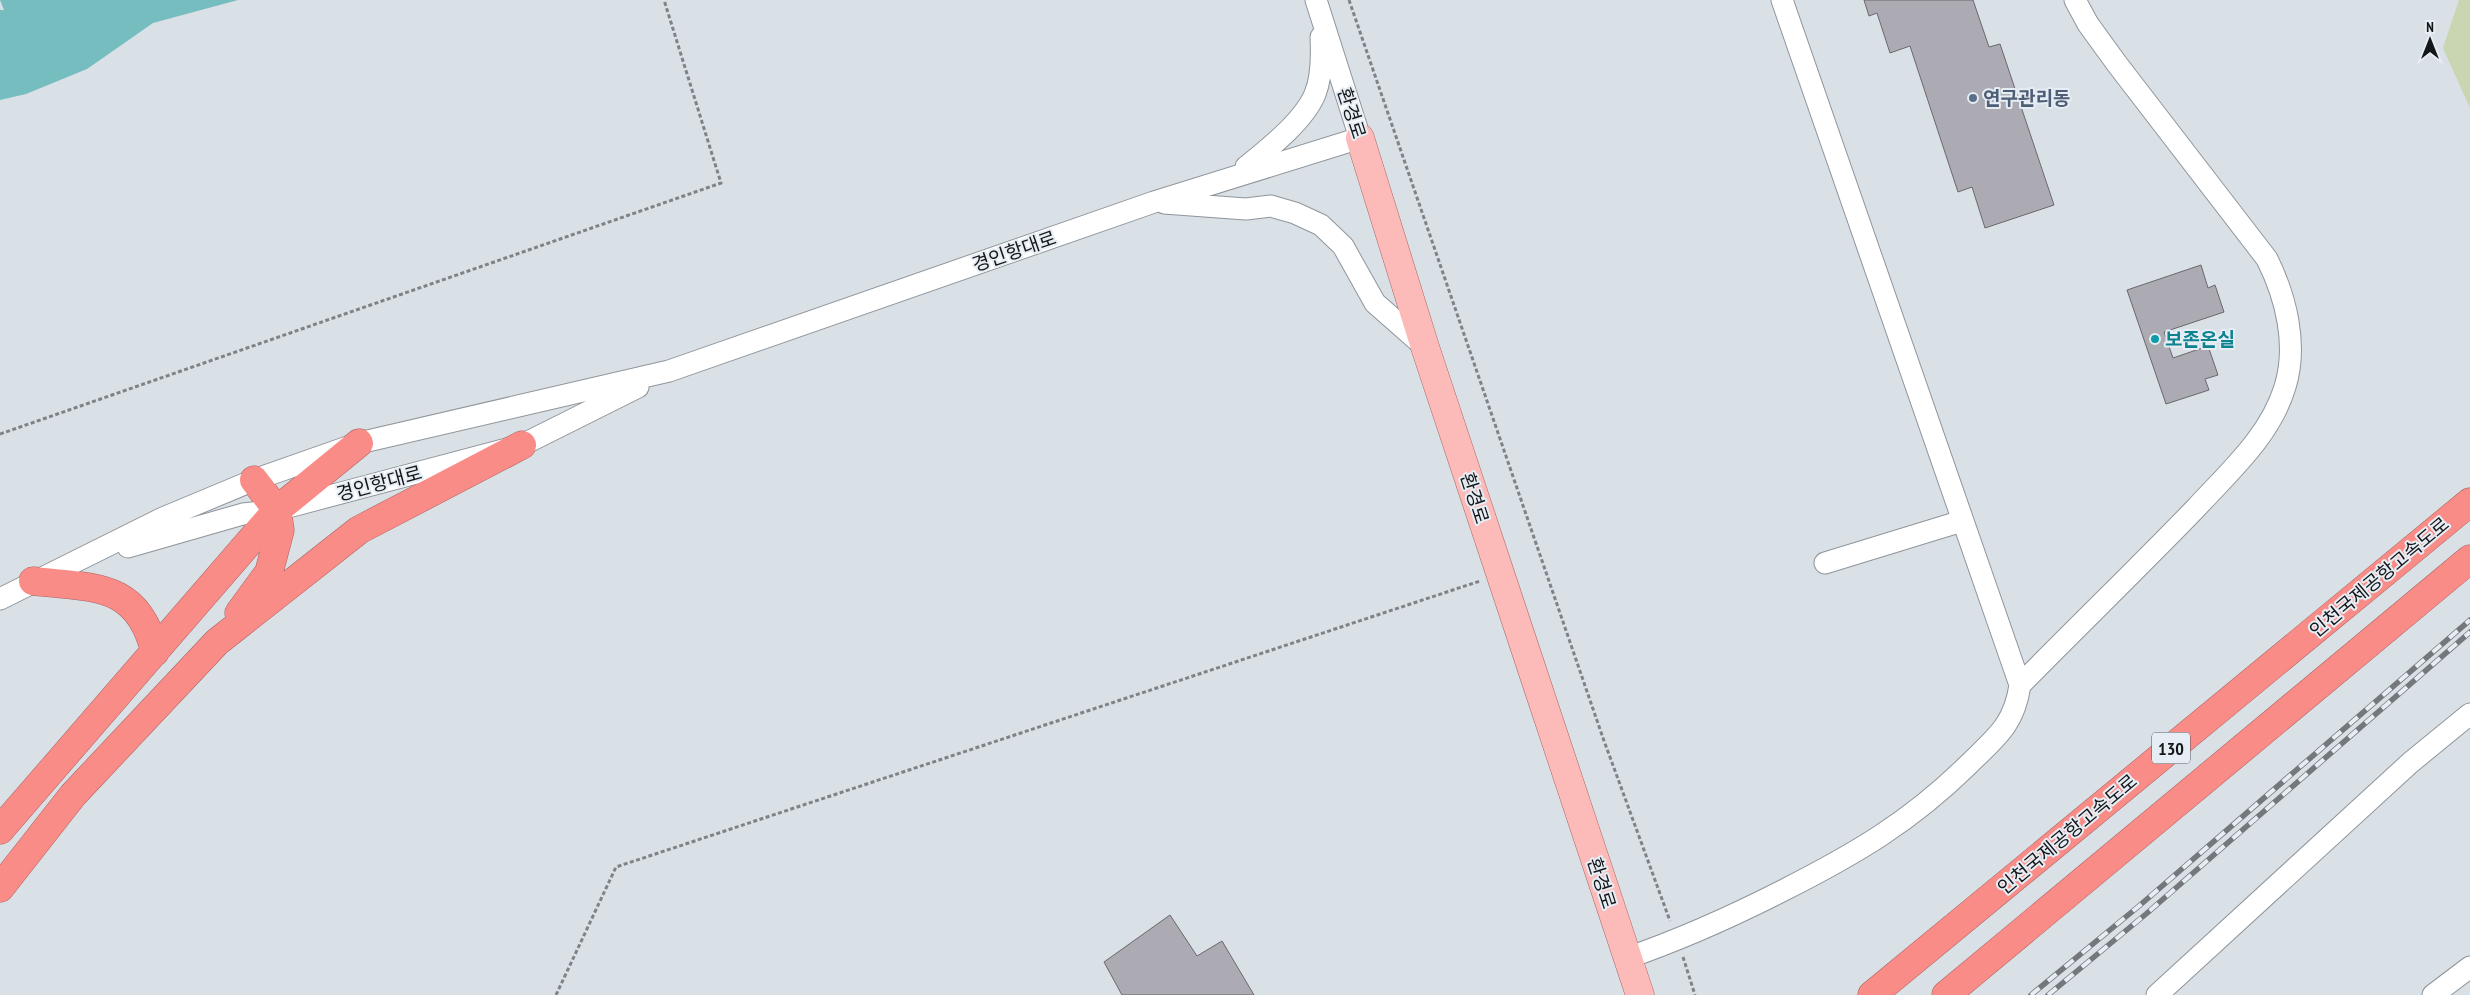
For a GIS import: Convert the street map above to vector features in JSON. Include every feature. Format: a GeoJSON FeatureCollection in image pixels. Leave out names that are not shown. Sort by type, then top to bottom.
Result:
{"type":"FeatureCollection","features":[{"type":"Feature","properties":{"kind":"highway"},"geometry":{"type":"LineString","coordinates":[[0,830],[277,510],[359,444]]}},
{"type":"Feature","properties":{"kind":"highway"},"geometry":{"type":"LineString","coordinates":[[217,642],[359,530],[522,445]]}},
{"type":"Feature","properties":{"kind":"highway"},"geometry":{"type":"LineString","coordinates":[[0,888],[73,795],[217,642],[269,572],[280,530],[277,510],[254,480]]}},
{"type":"Feature","properties":{"kind":"highway","name":"인천국제공항고속도로"},"geometry":{"type":"LineString","coordinates":[[1872,995],[2470,502]]}},
{"type":"Feature","properties":{"kind":"highway","name":"130"},"geometry":{"type":"LineString","coordinates":[[1946,995],[2470,559]]}},
{"type":"Feature","properties":{"kind":"highway"},"geometry":{"type":"LineString","coordinates":[[33,581],[115,593],[135,607],[145,620],[155,652]]}},
{"type":"Feature","properties":{"kind":"main road","name":"환경로"},"geometry":{"type":"LineString","coordinates":[[1360,138],[1425,347],[1640,995]]}},
{"type":"Feature","properties":{"kind":"street","name":"환경로"},"geometry":{"type":"LineString","coordinates":[[1314,0],[1360,138]]}},
{"type":"Feature","properties":{"kind":"street"},"geometry":{"type":"LineString","coordinates":[[1236,175],[1282,138],[1315,96],[1320,77],[1321,38],[1314,0]]}},
{"type":"Feature","properties":{"kind":"street"},"geometry":{"type":"LineString","coordinates":[[1627,958],[1677,941],[1739,913],[1832,866],[1898,826],[1954,778],[1999,734],[2010,720],[2017,705],[2020,685],[1782,0]]}},
{"type":"Feature","properties":{"kind":"street"},"geometry":{"type":"LineString","coordinates":[[2020,685],[2153,553],[2247,453],[2266,428],[2277,408],[2286,386],[2289,365],[2290,338],[2285,306],[2278,281],[2267,259],[2117,64],[2088,24],[2075,0]]}},
{"type":"Feature","properties":{"kind":"street","name":"경인항대로"},"geometry":{"type":"LineString","coordinates":[[0,598],[163,518],[254,480],[359,444],[669,371],[1154,202],[1360,138]]}},
{"type":"Feature","properties":{"kind":"street"},"geometry":{"type":"LineString","coordinates":[[1154,202],[1246,208],[1272,206],[1321,225],[1344,246],[1375,303],[1425,347]]}},
{"type":"Feature","properties":{"kind":"street","name":"경인항대로"},"geometry":{"type":"LineString","coordinates":[[77,561],[243,514],[277,510],[522,445],[669,371]]}},
{"type":"Feature","properties":{"kind":"street"},"geometry":{"type":"LineString","coordinates":[[1825,563],[1962,521]]}},
{"type":"Feature","properties":{"kind":"street"},"geometry":{"type":"LineString","coordinates":[[2158,995],[2410,763],[2470,714]]}},
{"type":"Feature","properties":{"kind":"street"},"geometry":{"type":"LineString","coordinates":[[2433,995],[2470,967]]}},
{"type":"Feature","properties":{"kind":"path"},"geometry":{"type":"LineString","coordinates":[[0,434],[721,183],[664,0]]}},
{"type":"Feature","properties":{"kind":"path"},"geometry":{"type":"LineString","coordinates":[[1349,0],[1603,738],[1695,995]]}},
{"type":"Feature","properties":{"kind":"path"},"geometry":{"type":"LineString","coordinates":[[556,995],[616,867],[1500,574]]}},
{"type":"Feature","properties":{"kind":"green space"},"geometry":{"type":"Polygon","coordinates":[[[2459,0],[2470,0],[2470,108],[2443,48],[2459,0]]]}},
{"type":"Feature","properties":{"kind":"water"},"geometry":{"type":"Polygon","coordinates":[[[0,0],[238,0],[153,23],[87,69],[26,94],[0,100],[0,10],[4,10],[0,0]]]}},
{"type":"Feature","properties":{"kind":"building","name":"연구관리동"},"geometry":{"type":"Polygon","coordinates":[[[1864,0],[1973,0],[1989,47],[2000,44],[2054,205],[1985,228],[1972,187],[1958,192],[1910,46],[1890,53],[1877,13],[1869,16],[1864,0]]]}},
{"type":"Feature","properties":{"kind":"building","name":"보존온실"},"geometry":{"type":"Polygon","coordinates":[[[2201,265],[2208,288],[2215,285],[2224,312],[2164,332],[2173,358],[2208,346],[2218,375],[2205,379],[2209,390],[2166,404],[2127,290],[2201,265]]]}},
{"type":"Feature","properties":{"kind":"building"},"geometry":{"type":"Polygon","coordinates":[[[1170,915],[1197,956],[1222,941],[1254,995],[1122,995],[1104,962],[1170,915]]]}},
{"type":"Feature","properties":{"kind":"railway"},"geometry":{"type":"LineString","coordinates":[[2031,995],[2139,906],[2470,620]]}},
{"type":"Feature","properties":{"kind":"railway"},"geometry":{"type":"LineString","coordinates":[[2048,995],[2146,914],[2470,632]]}},
{"type":"Feature","properties":{"kind":"place","name":"연구관리동"},"geometry":{"type":"Point","coordinates":[1973,98]}},
{"type":"Feature","properties":{"kind":"place","name":"보존온실"},"geometry":{"type":"Point","coordinates":[2155,339]}}]}
